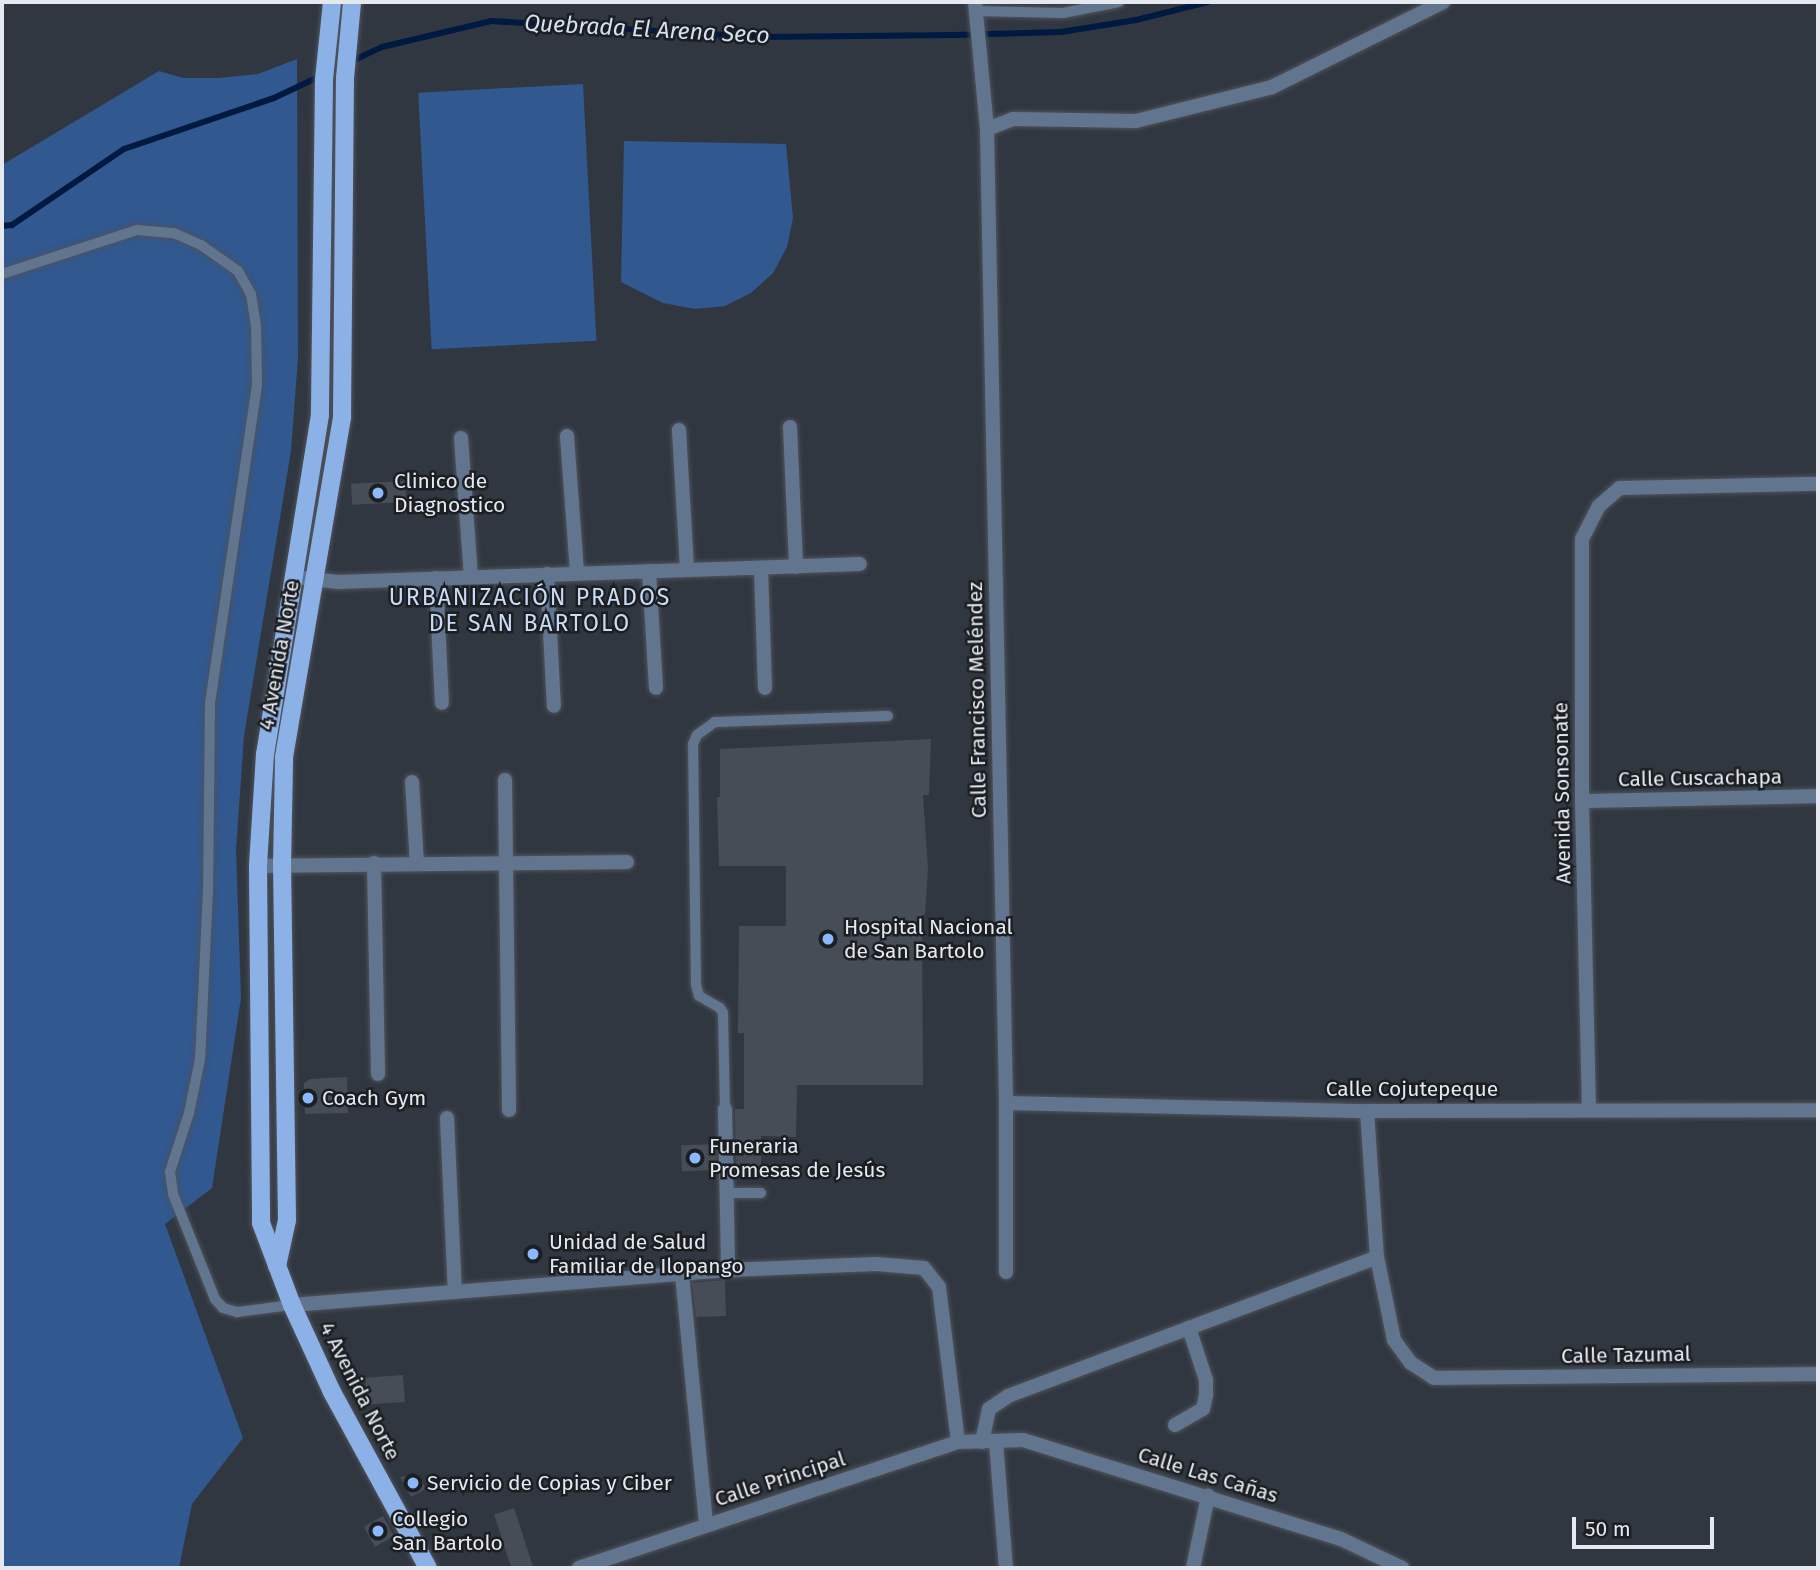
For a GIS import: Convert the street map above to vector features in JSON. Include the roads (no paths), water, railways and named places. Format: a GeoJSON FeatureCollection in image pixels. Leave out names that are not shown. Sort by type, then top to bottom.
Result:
{"type":"FeatureCollection","features":[{"type":"Feature","properties":{"kind":"main road","name":"4 Avenida Norte"},"geometry":{"type":"LineString","coordinates":[[332,2],[324,80],[320,415],[265,754],[258,866],[261,1223],[292,1306],[332,1392],[428,1568]]}},
{"type":"Feature","properties":{"kind":"main road","name":"4 Avenida Norte"},"geometry":{"type":"LineString","coordinates":[[277,1269],[287,1220],[282,866],[284,757],[342,417],[345,78],[352,2]]}},
{"type":"Feature","properties":{"kind":"street"},"geometry":{"type":"LineString","coordinates":[[987,128],[1013,119],[1136,121],[1272,87],[1443,2]]}},
{"type":"Feature","properties":{"kind":"street","name":"Calle Francisco Meléndez"},"geometry":{"type":"LineString","coordinates":[[975,11],[987,128],[1006,1103],[1006,1272]]}},
{"type":"Feature","properties":{"kind":"street"},"geometry":{"type":"LineString","coordinates":[[790,427],[796,567]]}},
{"type":"Feature","properties":{"kind":"street"},"geometry":{"type":"LineString","coordinates":[[679,430],[687,570]]}},
{"type":"Feature","properties":{"kind":"street"},"geometry":{"type":"LineString","coordinates":[[567,436],[577,573]]}},
{"type":"Feature","properties":{"kind":"street"},"geometry":{"type":"LineString","coordinates":[[461,438],[471,576]]}},
{"type":"Feature","properties":{"kind":"street","name":"Avenida Sonsonate"},"geometry":{"type":"LineString","coordinates":[[1589,1111],[1581,801],[1582,539],[1599,506],[1620,488],[1818,484]]}},
{"type":"Feature","properties":{"kind":"street"},"geometry":{"type":"LineString","coordinates":[[294,577],[315,581],[859,564]]}},
{"type":"Feature","properties":{"kind":"street"},"geometry":{"type":"LineString","coordinates":[[761,568],[765,688]]}},
{"type":"Feature","properties":{"kind":"street"},"geometry":{"type":"LineString","coordinates":[[649,571],[656,688]]}},
{"type":"Feature","properties":{"kind":"street"},"geometry":{"type":"LineString","coordinates":[[547,574],[554,706]]}},
{"type":"Feature","properties":{"kind":"street"},"geometry":{"type":"LineString","coordinates":[[436,578],[442,703]]}},
{"type":"Feature","properties":{"kind":"street"},"geometry":{"type":"LineString","coordinates":[[505,780],[509,1110]]}},
{"type":"Feature","properties":{"kind":"street"},"geometry":{"type":"LineString","coordinates":[[412,782],[416,863]]}},
{"type":"Feature","properties":{"kind":"street","name":"Calle Cuscachapa"},"geometry":{"type":"LineString","coordinates":[[1581,801],[1818,796]]}},
{"type":"Feature","properties":{"kind":"street"},"geometry":{"type":"LineString","coordinates":[[258,866],[627,862]]}},
{"type":"Feature","properties":{"kind":"street"},"geometry":{"type":"LineString","coordinates":[[374,863],[378,1074]]}},
{"type":"Feature","properties":{"kind":"street","name":"Calle Cojutepeque"},"geometry":{"type":"LineString","coordinates":[[1006,1103],[1367,1111],[1818,1110]]}},
{"type":"Feature","properties":{"kind":"street"},"geometry":{"type":"LineString","coordinates":[[725,1109],[728,1270]]}},
{"type":"Feature","properties":{"kind":"street"},"geometry":{"type":"LineString","coordinates":[[1006,1568],[989,1442],[989,1409],[1008,1396],[1377,1257],[1367,1111]]}},
{"type":"Feature","properties":{"kind":"street"},"geometry":{"type":"LineString","coordinates":[[447,1118],[455,1292]]}},
{"type":"Feature","properties":{"kind":"street","name":"Calle Tazumal"},"geometry":{"type":"LineString","coordinates":[[1377,1257],[1394,1340],[1411,1363],[1434,1378],[1818,1374]]}},
{"type":"Feature","properties":{"kind":"street"},"geometry":{"type":"LineString","coordinates":[[292,1306],[728,1270],[876,1264],[925,1268],[939,1287],[958,1442]]}},
{"type":"Feature","properties":{"kind":"street"},"geometry":{"type":"LineString","coordinates":[[682,1274],[706,1525]]}},
{"type":"Feature","properties":{"kind":"street"},"geometry":{"type":"LineString","coordinates":[[1175,1425],[1203,1409],[1206,1395],[1206,1380],[1189,1328]]}},
{"type":"Feature","properties":{"kind":"street","name":"Calle Las Cañas"},"geometry":{"type":"LineString","coordinates":[[989,1442],[1023,1440],[1208,1496],[1340,1539],[1402,1568]]}},
{"type":"Feature","properties":{"kind":"street","name":"Calle Principal"},"geometry":{"type":"LineString","coordinates":[[579,1568],[958,1442],[989,1442]]}},
{"type":"Feature","properties":{"kind":"street"},"geometry":{"type":"LineString","coordinates":[[1193,1568],[1208,1496]]}},
{"type":"Feature","properties":{"kind":"lane"},"geometry":{"type":"LineString","coordinates":[[975,11],[1063,13],[1119,2]]}},
{"type":"Feature","properties":{"kind":"lane"},"geometry":{"type":"LineString","coordinates":[[2,274],[137,230],[150,231],[174,233],[201,245],[238,271],[251,294],[256,326],[257,385],[210,704],[208,891],[200,1059],[189,1113],[170,1172],[173,1194],[215,1299],[223,1308],[237,1312],[292,1306]]}},
{"type":"Feature","properties":{"kind":"lane"},"geometry":{"type":"LineString","coordinates":[[725,1109],[723,1013],[720,1008],[699,996],[696,985],[691,753],[697,735],[715,722],[888,716]]}},
{"type":"Feature","properties":{"kind":"lane"},"geometry":{"type":"LineString","coordinates":[[726,1193],[761,1192]]}},
{"type":"Feature","properties":{"kind":"waterway","name":"Quebrada El Arena Seco"},"geometry":{"type":"LineString","coordinates":[[2,226],[12,225],[124,149],[274,98],[382,47],[491,21],[759,37],[954,35],[1061,32],[1136,20],[1208,2]]}},
{"type":"Feature","properties":{"kind":"place","name":"Clinico de Diagnostico"},"geometry":{"type":"Point","coordinates":[378,493]}},
{"type":"Feature","properties":{"kind":"place","name":"Hospital Nacional de San Bartolo"},"geometry":{"type":"Point","coordinates":[828,939]}},
{"type":"Feature","properties":{"kind":"place","name":"Coach Gym"},"geometry":{"type":"Point","coordinates":[308,1098]}},
{"type":"Feature","properties":{"kind":"place","name":"Funeraria Promesas de Jesús"},"geometry":{"type":"Point","coordinates":[695,1158]}},
{"type":"Feature","properties":{"kind":"place","name":"Unidad de Salud Familiar de Ilopango"},"geometry":{"type":"Point","coordinates":[533,1254]}},
{"type":"Feature","properties":{"kind":"place","name":"Servicio de Copias y Ciber"},"geometry":{"type":"Point","coordinates":[413,1483]}},
{"type":"Feature","properties":{"kind":"place","name":"Collegio San Bartolo"},"geometry":{"type":"Point","coordinates":[378,1531]}},
{"type":"Feature","properties":{"kind":"district","name":"URBANIZACIÓN PRADOS DE SAN BARTOLO"},"geometry":{"type":"Point","coordinates":[530,610]}}]}
